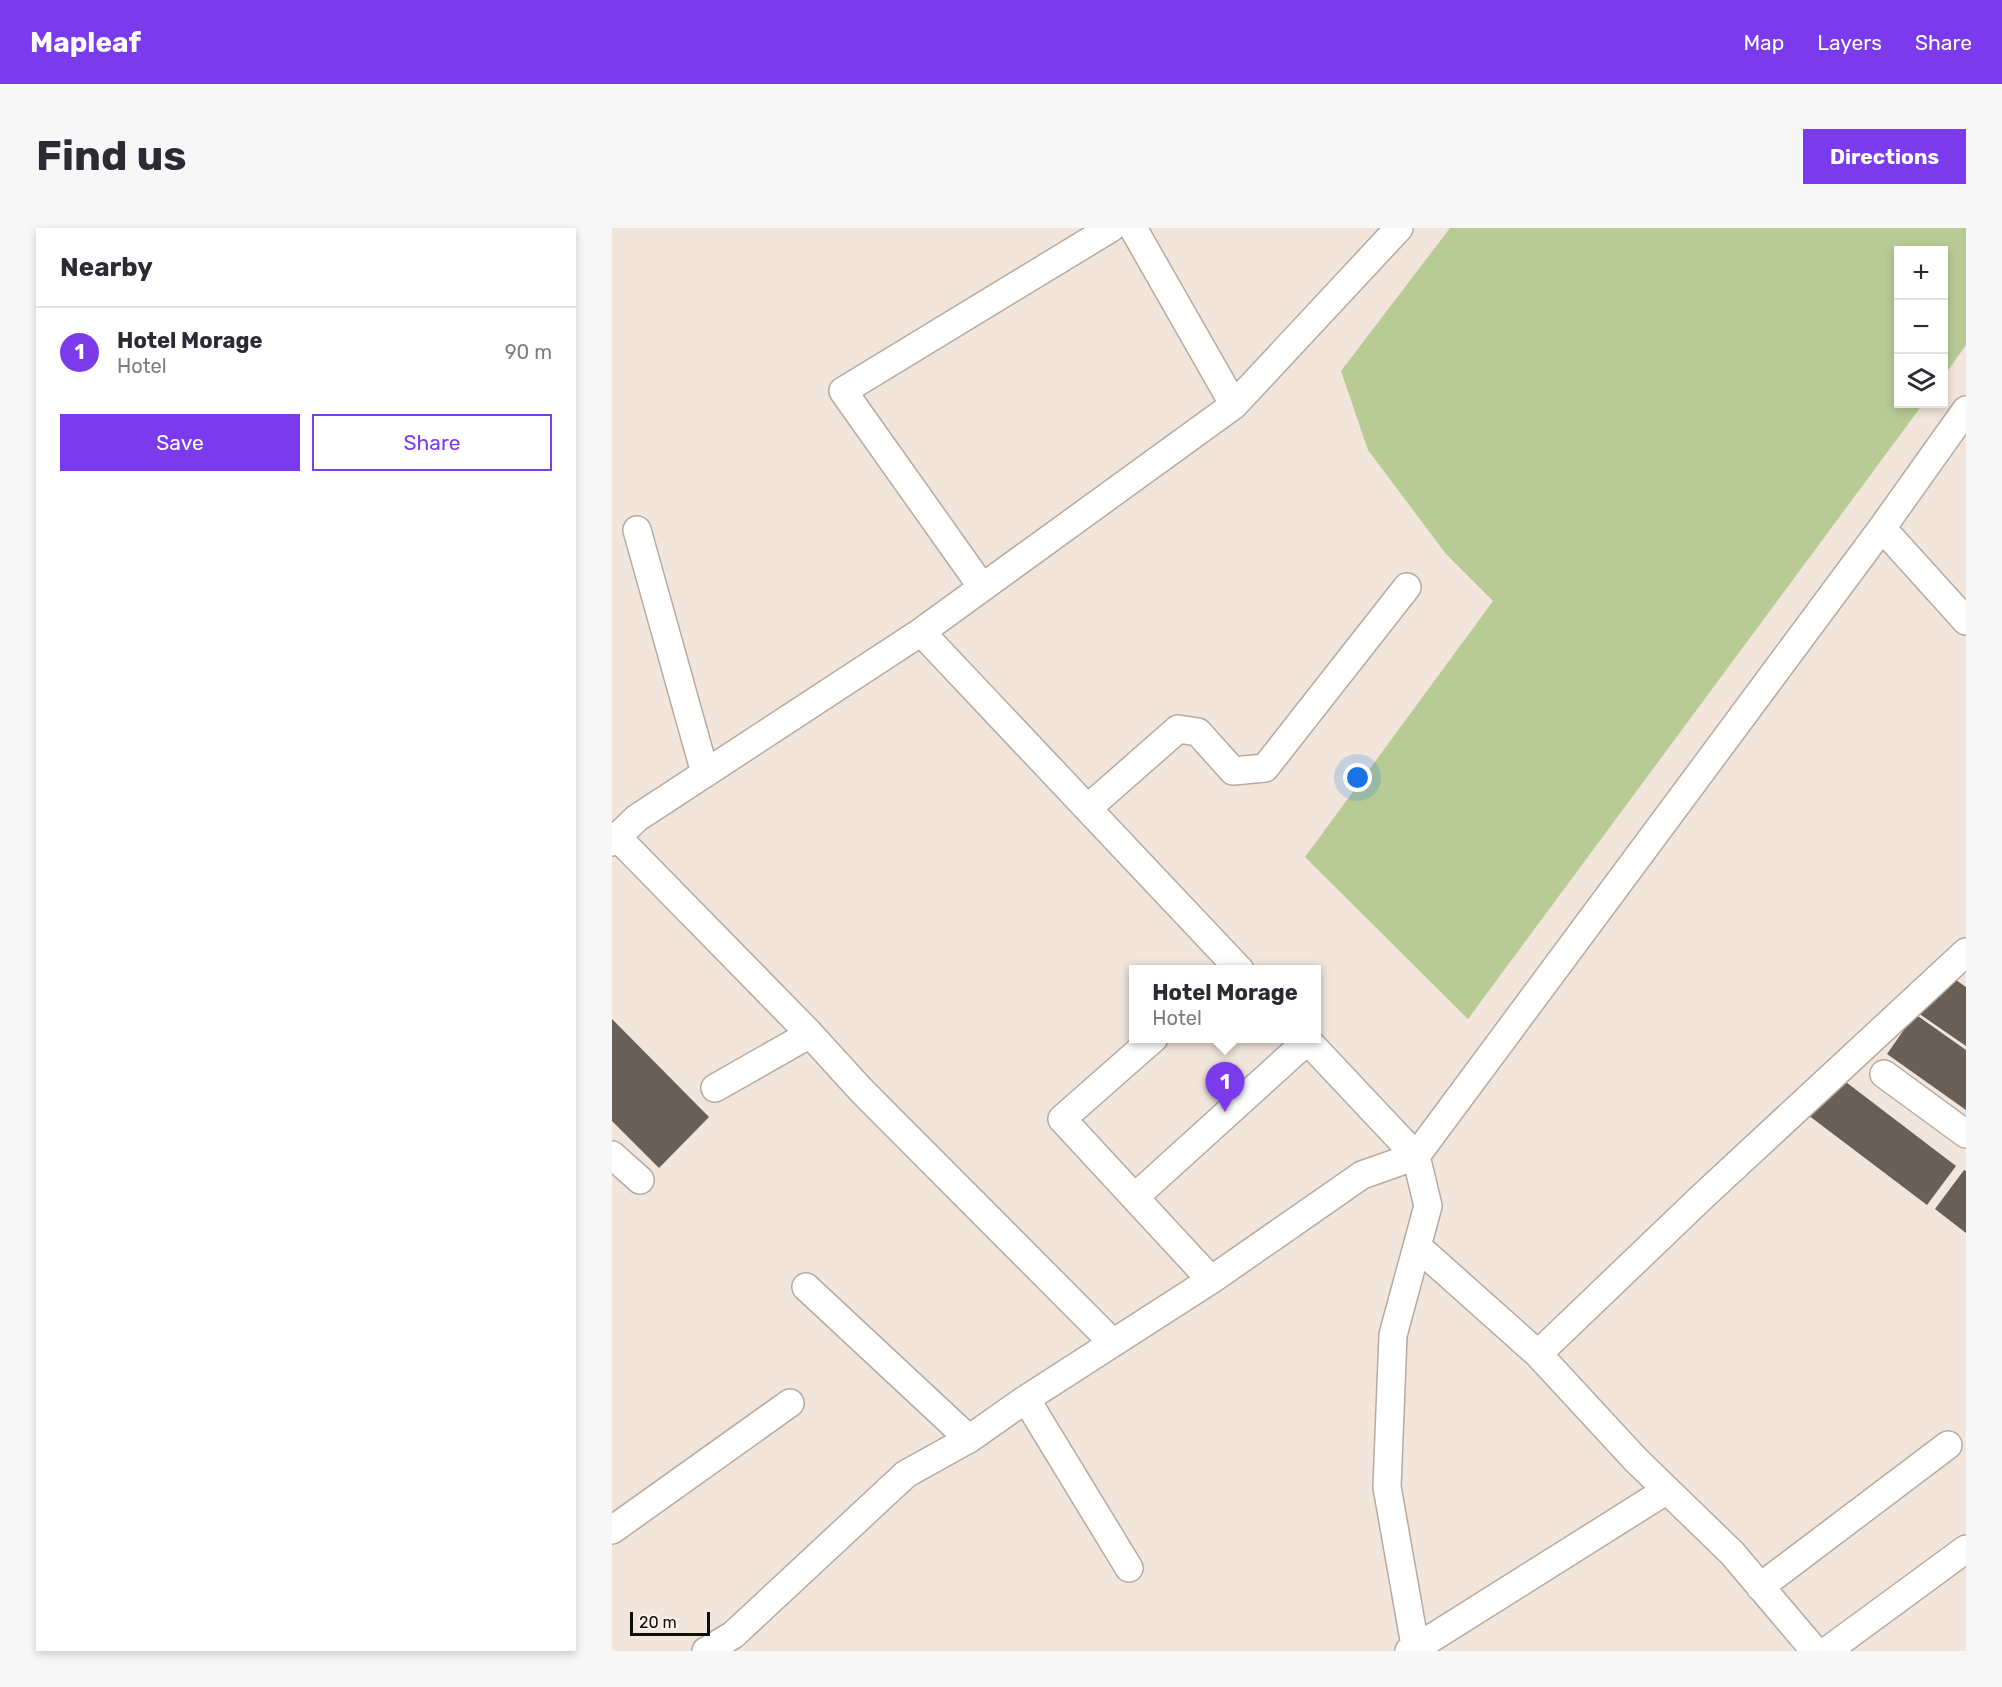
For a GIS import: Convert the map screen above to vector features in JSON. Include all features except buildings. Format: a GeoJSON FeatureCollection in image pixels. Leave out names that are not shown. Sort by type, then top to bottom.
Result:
{"type":"FeatureCollection","features":[{"type":"Feature","properties":{"kind":"street"},"geometry":{"type":"LineString","coordinates":[[982,587],[843,391],[1111,228]]}},
{"type":"Feature","properties":{"kind":"street"},"geometry":{"type":"LineString","coordinates":[[1133,228],[1234,405]]}},
{"type":"Feature","properties":{"kind":"street"},"geometry":{"type":"LineString","coordinates":[[1112,1342],[615,839],[637,818],[921,632],[1234,405],[1393,230]]}},
{"type":"Feature","properties":{"kind":"street"},"geometry":{"type":"LineString","coordinates":[[706,1651],[733,1635],[906,1474],[969,1439],[1112,1342],[1211,1280],[1362,1175],[1416,1156],[1882,528],[1966,410]]}},
{"type":"Feature","properties":{"kind":"street"},"geometry":{"type":"LineString","coordinates":[[1882,528],[1966,621]]}},
{"type":"Feature","properties":{"kind":"street"},"geometry":{"type":"LineString","coordinates":[[637,530],[705,773]]}},
{"type":"Feature","properties":{"kind":"street"},"geometry":{"type":"LineString","coordinates":[[1088,808],[1178,729],[1198,732],[1233,771],[1265,768],[1407,587]]}},
{"type":"Feature","properties":{"kind":"street"},"geometry":{"type":"LineString","coordinates":[[921,632],[1233,965]]}},
{"type":"Feature","properties":{"kind":"street"},"geometry":{"type":"LineString","coordinates":[[1538,1353],[1966,952]]}},
{"type":"Feature","properties":{"kind":"street"},"geometry":{"type":"LineString","coordinates":[[715,1088],[810,1034]]}},
{"type":"Feature","properties":{"kind":"street"},"geometry":{"type":"LineString","coordinates":[[1148,1043],[1062,1119],[1211,1280]]}},
{"type":"Feature","properties":{"kind":"street"},"geometry":{"type":"LineString","coordinates":[[1135,1197],[1303,1043]]}},
{"type":"Feature","properties":{"kind":"street"},"geometry":{"type":"LineString","coordinates":[[1309,1043],[1416,1156],[1428,1206],[1393,1335],[1387,1487],[1414,1650],[1667,1490]]}},
{"type":"Feature","properties":{"kind":"street"},"geometry":{"type":"LineString","coordinates":[[1884,1074],[1966,1134]]}},
{"type":"Feature","properties":{"kind":"street"},"geometry":{"type":"LineString","coordinates":[[612,1155],[640,1180]]}},
{"type":"Feature","properties":{"kind":"street"},"geometry":{"type":"LineString","coordinates":[[1418,1246],[1538,1353],[1636,1460],[1732,1553],[1815,1651]]}},
{"type":"Feature","properties":{"kind":"street"},"geometry":{"type":"LineString","coordinates":[[806,1287],[969,1439]]}},
{"type":"Feature","properties":{"kind":"street"},"geometry":{"type":"LineString","coordinates":[[1026,1399],[1129,1568]]}},
{"type":"Feature","properties":{"kind":"street"},"geometry":{"type":"LineString","coordinates":[[612,1530],[790,1402]]}},
{"type":"Feature","properties":{"kind":"street"},"geometry":{"type":"LineString","coordinates":[[1760,1587],[1948,1445]]}},
{"type":"Feature","properties":{"kind":"street"},"geometry":{"type":"LineString","coordinates":[[1827,1651],[1966,1549]]}},
{"type":"Feature","properties":{"kind":"green space"},"geometry":{"type":"Polygon","coordinates":[[[1450,228],[1966,228],[1966,345],[1948,370],[1948,246],[1894,246],[1894,408],[1920,408],[1468,1019],[1305,857],[1493,601],[1446,554],[1368,450],[1341,371],[1450,228]]]}},
{"type":"Feature","properties":{"kind":"place","name":"Hotel Morage"},"geometry":{"type":"Point","coordinates":[1225,1112]}}]}
